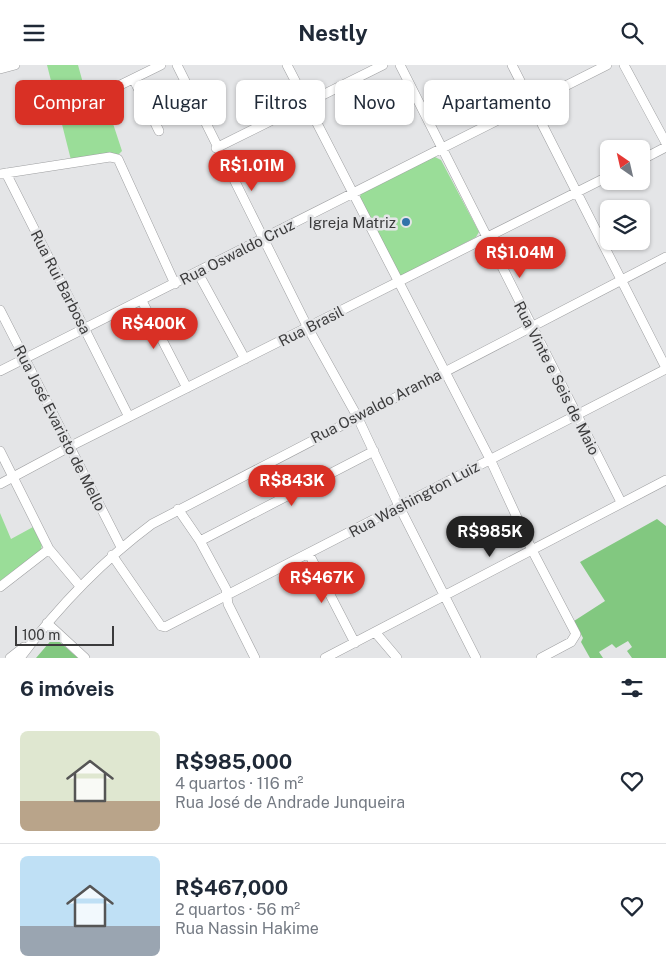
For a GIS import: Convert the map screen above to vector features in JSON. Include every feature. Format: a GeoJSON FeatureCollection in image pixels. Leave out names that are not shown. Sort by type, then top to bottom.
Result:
{"type":"FeatureCollection","features":[{"type":"Feature","properties":{"kind":"street"},"geometry":{"type":"LineString","coordinates":[[0,69],[15,65]]}},
{"type":"Feature","properties":{"kind":"street"},"geometry":{"type":"LineString","coordinates":[[124,84],[161,65]]}},
{"type":"Feature","properties":{"kind":"street"},"geometry":{"type":"LineString","coordinates":[[177,65],[262,239],[308,328],[357,416],[399,506],[476,658]]}},
{"type":"Feature","properties":{"kind":"street"},"geometry":{"type":"LineString","coordinates":[[287,65],[294,80]]}},
{"type":"Feature","properties":{"kind":"street"},"geometry":{"type":"LineString","coordinates":[[325,94],[383,65]]}},
{"type":"Feature","properties":{"kind":"street","name":"Rua Vinte e Seis de Maio"},"geometry":{"type":"LineString","coordinates":[[400,65],[621,502]]}},
{"type":"Feature","properties":{"kind":"street"},"geometry":{"type":"LineString","coordinates":[[512,65],[519,80]]}},
{"type":"Feature","properties":{"kind":"street","name":"Rua Oswaldo Cruz"},"geometry":{"type":"LineString","coordinates":[[569,84],[607,65]]}},
{"type":"Feature","properties":{"kind":"street"},"geometry":{"type":"LineString","coordinates":[[624,65],[666,143]]}},
{"type":"Feature","properties":{"kind":"street"},"geometry":{"type":"LineString","coordinates":[[155,125],[158,131]]}},
{"type":"Feature","properties":{"kind":"street"},"geometry":{"type":"LineString","coordinates":[[216,148],[262,125]]}},
{"type":"Feature","properties":{"kind":"street"},"geometry":{"type":"LineString","coordinates":[[317,125],[490,459],[532,549],[576,634],[571,642],[541,658]]}},
{"type":"Feature","properties":{"kind":"street","name":"Rua Oswaldo Cruz"},"geometry":{"type":"LineString","coordinates":[[0,371],[198,273],[487,125]]}},
{"type":"Feature","properties":{"kind":"street"},"geometry":{"type":"LineString","coordinates":[[542,125],[578,192],[620,281],[666,369]]}},
{"type":"Feature","properties":{"kind":"street"},"geometry":{"type":"LineString","coordinates":[[650,155],[666,147]]}},
{"type":"Feature","properties":{"kind":"street"},"geometry":{"type":"LineString","coordinates":[[3,173],[110,157],[118,159],[175,284]]}},
{"type":"Feature","properties":{"kind":"street","name":"Rua Rui Barbosa"},"geometry":{"type":"LineString","coordinates":[[3,173],[129,417]]}},
{"type":"Feature","properties":{"kind":"street","name":"Rua Brasil"},"geometry":{"type":"LineString","coordinates":[[0,484],[71,446],[600,181]]}},
{"type":"Feature","properties":{"kind":"street","name":"Rua Oswaldo Aranha"},"geometry":{"type":"LineString","coordinates":[[20,658],[35,637],[80,586],[121,547],[152,524],[666,257]]}},
{"type":"Feature","properties":{"kind":"street"},"geometry":{"type":"LineString","coordinates":[[198,273],[245,359]]}},
{"type":"Feature","properties":{"kind":"street"},"geometry":{"type":"LineString","coordinates":[[142,301],[187,389]]}},
{"type":"Feature","properties":{"kind":"street","name":"Rua José Evaristo de Mello"},"geometry":{"type":"LineString","coordinates":[[0,310],[121,547]]}},
{"type":"Feature","properties":{"kind":"street","name":"Rua Washington Luiz"},"geometry":{"type":"LineString","coordinates":[[112,555],[163,627],[310,554],[399,506],[666,369]]}},
{"type":"Feature","properties":{"kind":"street"},"geometry":{"type":"LineString","coordinates":[[0,451],[49,549],[80,586]]}},
{"type":"Feature","properties":{"kind":"street"},"geometry":{"type":"LineString","coordinates":[[200,541],[374,451]]}},
{"type":"Feature","properties":{"kind":"street"},"geometry":{"type":"LineString","coordinates":[[325,658],[666,480]]}},
{"type":"Feature","properties":{"kind":"street"},"geometry":{"type":"LineString","coordinates":[[178,509],[200,541],[226,589],[226,597],[255,658]]}},
{"type":"Feature","properties":{"kind":"street"},"geometry":{"type":"LineString","coordinates":[[0,587],[49,549]]}},
{"type":"Feature","properties":{"kind":"street"},"geometry":{"type":"LineString","coordinates":[[310,554],[355,643]]}},
{"type":"Feature","properties":{"kind":"street"},"geometry":{"type":"LineString","coordinates":[[47,623],[85,658]]}},
{"type":"Feature","properties":{"kind":"street"},"geometry":{"type":"LineString","coordinates":[[375,632],[398,658]]}},
{"type":"Feature","properties":{"kind":"street","name":"Rua Oswaldo Aranha"},"geometry":{"type":"LineString","coordinates":[[10,658],[35,637]]}},
{"type":"Feature","properties":{"kind":"green space"},"geometry":{"type":"Polygon","coordinates":[[[47,65],[78,65],[82,80],[51,80],[47,65]]]}},
{"type":"Feature","properties":{"kind":"green space"},"geometry":{"type":"Polygon","coordinates":[[[62,125],[113,125],[122,151],[118,155],[114,153],[71,160],[62,125]]]}},
{"type":"Feature","properties":{"kind":"green space"},"geometry":{"type":"Polygon","coordinates":[[[433,156],[441,160],[479,232],[476,237],[401,277],[359,201],[361,193],[433,156]]]}},
{"type":"Feature","properties":{"kind":"green space"},"geometry":{"type":"Polygon","coordinates":[[[0,513],[11,539],[33,527],[42,544],[41,550],[0,581],[0,513]]]}},
{"type":"Feature","properties":{"kind":"green space"},"geometry":{"type":"Polygon","coordinates":[[[657,519],[666,526],[666,658],[632,658],[627,651],[632,647],[628,641],[616,648],[612,644],[599,652],[603,658],[590,658],[581,642],[583,638],[574,621],[605,601],[580,562],[657,519]]]}},
{"type":"Feature","properties":{"kind":"green space"},"geometry":{"type":"Polygon","coordinates":[[[54,637],[78,658],[36,658],[54,637]]]}},
{"type":"Feature","properties":{"kind":"place","name":"Igreja Matriz"},"geometry":{"type":"Point","coordinates":[406,222]}}]}
